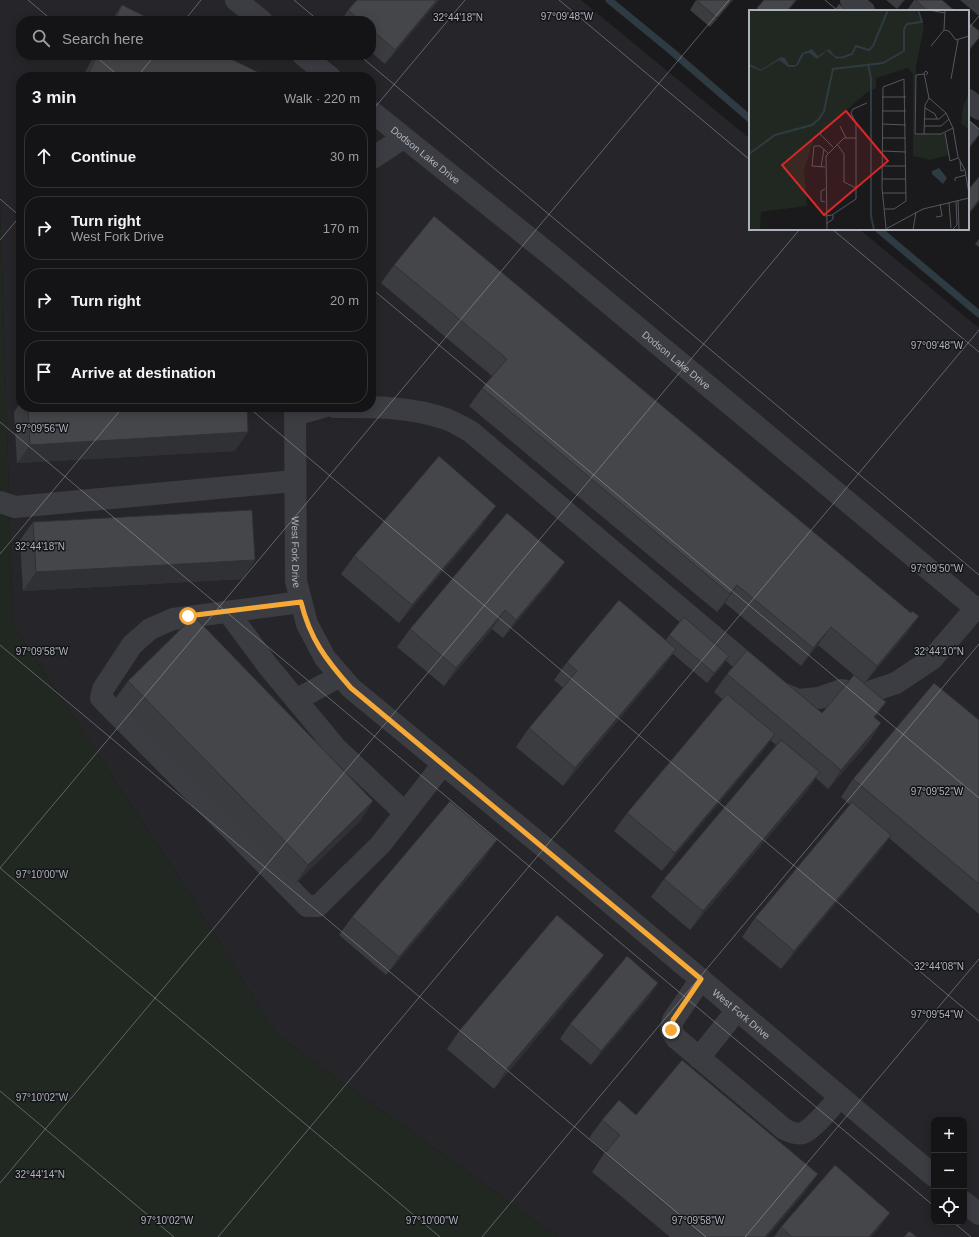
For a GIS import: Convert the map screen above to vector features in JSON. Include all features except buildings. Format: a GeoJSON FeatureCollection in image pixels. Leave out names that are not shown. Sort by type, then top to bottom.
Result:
{"type":"FeatureCollection","features":[{"type":"Feature","properties":{"kind":"street"},"geometry":{"type":"LineString","coordinates":[[236,0],[256,16]]}},
{"type":"Feature","properties":{"kind":"street"},"geometry":{"type":"LineString","coordinates":[[851,0],[863,10]]}},
{"type":"Feature","properties":{"kind":"street"},"geometry":{"type":"LineString","coordinates":[[309,60],[324,72]]}},
{"type":"Feature","properties":{"kind":"street","name":"Dodson Lake Drive"},"geometry":{"type":"LineString","coordinates":[[376,115],[548,253],[977,610]]}},
{"type":"Feature","properties":{"kind":"street"},"geometry":{"type":"LineString","coordinates":[[376,156],[403,138]]}},
{"type":"Feature","properties":{"kind":"street"},"geometry":{"type":"LineString","coordinates":[[376,408],[420,411],[447,419],[470,432],[780,692],[798,700],[819,698],[842,690],[863,694],[896,682],[932,659],[977,610]]}},
{"type":"Feature","properties":{"kind":"street","name":"West Fork Drive"},"geometry":{"type":"LineString","coordinates":[[295,412],[294,481],[296,581],[307,624],[325,658],[340,676],[351,688],[701,979],[931,1173]]}},
{"type":"Feature","properties":{"kind":"street"},"geometry":{"type":"LineString","coordinates":[[0,502],[15,507],[294,481]]}},
{"type":"Feature","properties":{"kind":"street"},"geometry":{"type":"LineString","coordinates":[[301,602],[173,619],[150,629],[132,645],[102,689],[101,698],[307,906],[318,906],[381,844],[443,764]]}},
{"type":"Feature","properties":{"kind":"street"},"geometry":{"type":"LineString","coordinates":[[228,612],[268,666],[336,748],[404,813]]}},
{"type":"Feature","properties":{"kind":"street"},"geometry":{"type":"LineString","coordinates":[[296,700],[340,676]]}},
{"type":"Feature","properties":{"kind":"street"},"geometry":{"type":"LineString","coordinates":[[701,979],[673,1020],[671,1030],[676,1038],[784,1129],[792,1133],[802,1134],[810,1128],[840,1097]]}},
{"type":"Feature","properties":{"kind":"street"},"geometry":{"type":"LineString","coordinates":[[700,1058],[737,1010]]}},
{"type":"Feature","properties":{"kind":"street"},"geometry":{"type":"LineString","coordinates":[[967,1204],[979,1214]]}},
{"type":"Feature","properties":{"kind":"shaded area"},"geometry":{"type":"Polygon","coordinates":[[[0,0],[581,0],[749,138],[749,230],[860,230],[979,328],[979,1237],[558,1237],[276,1034],[184,885],[13,625],[0,200],[0,0]]]}},
{"type":"Feature","properties":{"kind":"shaded area"},"geometry":{"type":"Polygon","coordinates":[[[0,200],[13,625],[184,885],[276,1034],[558,1237],[0,1237],[0,200]]]}},
{"type":"Feature","properties":{"kind":"waterway"},"geometry":{"type":"LineString","coordinates":[[609,0],[749,118]]}},
{"type":"Feature","properties":{"kind":"waterway"},"geometry":{"type":"LineString","coordinates":[[879,230],[979,314]]}},
{"type":"Feature","properties":{"kind":"route"},"geometry":{"type":"LineString","coordinates":[[188,616],[301,602],[307,624],[325,658],[351,688],[701,979],[673,1020],[671,1030]]}}]}
